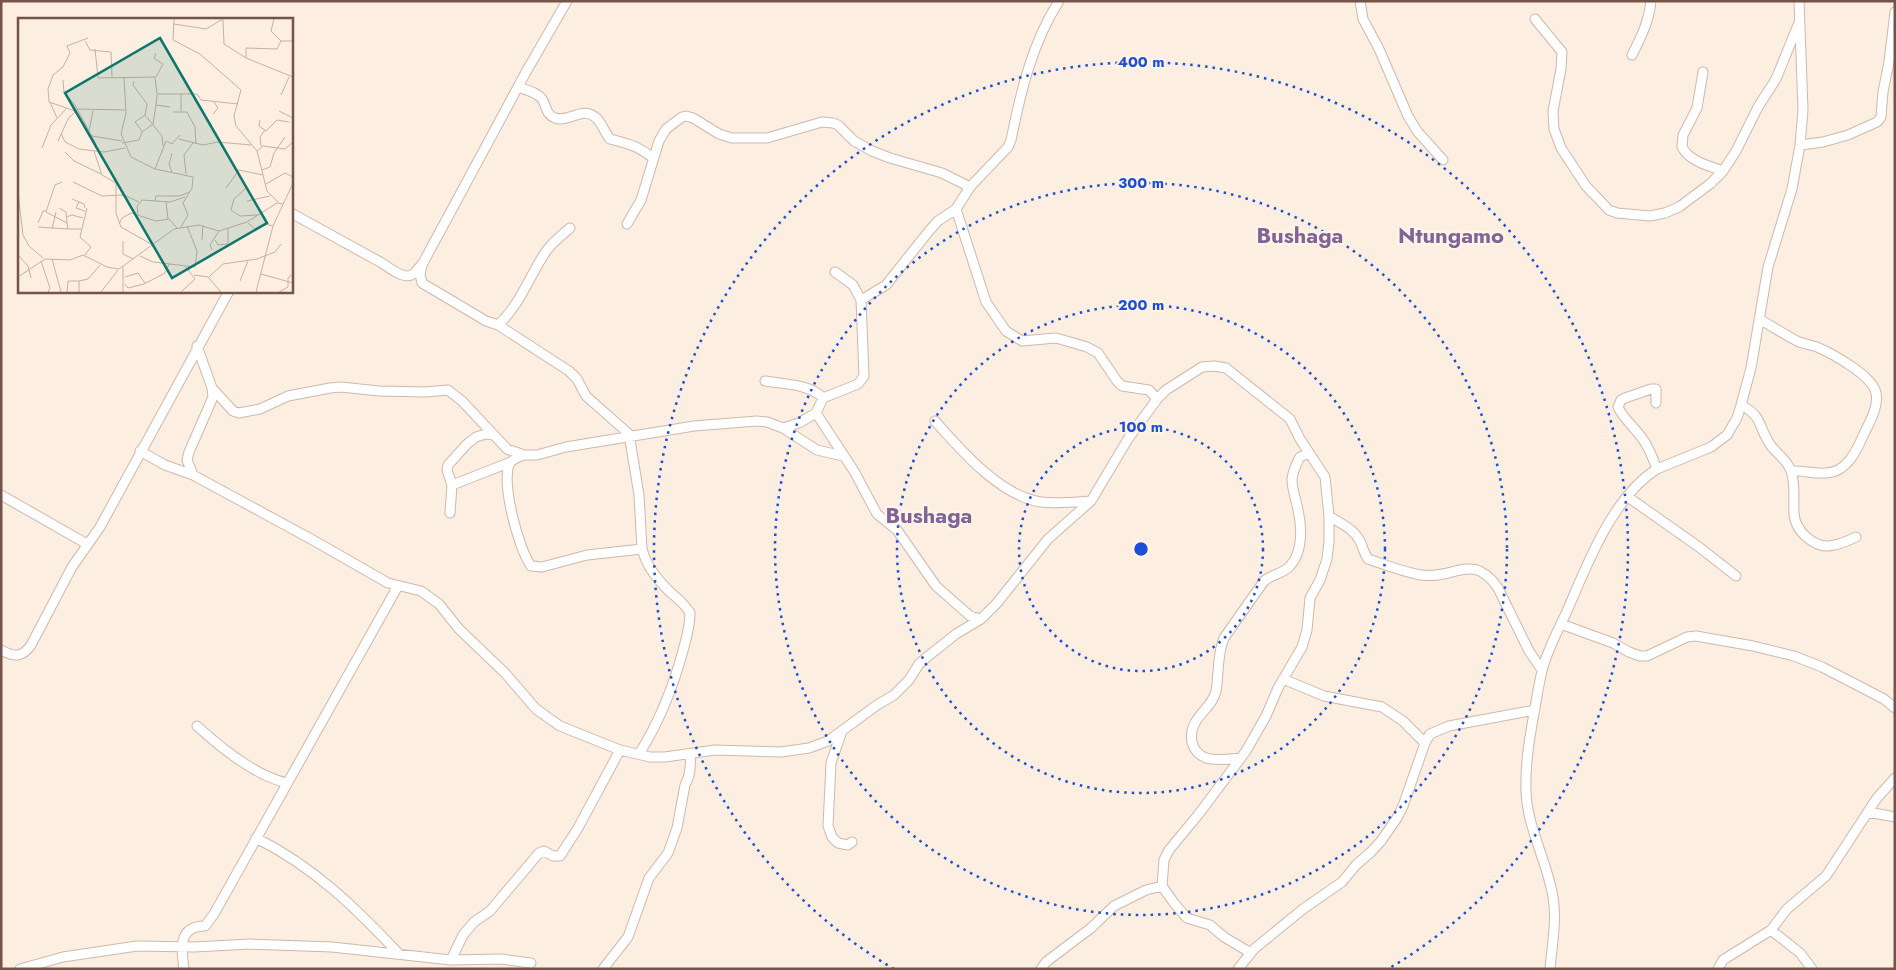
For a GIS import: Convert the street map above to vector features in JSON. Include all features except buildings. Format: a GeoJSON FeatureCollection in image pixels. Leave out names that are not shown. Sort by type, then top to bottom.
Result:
{"type":"FeatureCollection","features":[{"type":"Feature","properties":{"kind":"street"},"geometry":{"type":"LineString","coordinates":[[567,1],[518,87],[423,263],[420,274],[422,283],[486,321],[498,324],[569,371],[577,379],[586,396],[626,430],[630,437],[638,495],[642,548],[650,570],[687,607],[690,619],[670,693],[648,740],[639,754]]}},
{"type":"Feature","properties":{"kind":"street"},"geometry":{"type":"LineString","coordinates":[[861,300],[886,285],[929,230],[938,221],[956,209],[970,187],[1008,147],[1028,65],[1059,1]]}},
{"type":"Feature","properties":{"kind":"street"},"geometry":{"type":"LineString","coordinates":[[1360,1],[1363,19],[1379,49],[1408,116],[1417,131],[1443,160]]}},
{"type":"Feature","properties":{"kind":"street"},"geometry":{"type":"LineString","coordinates":[[1632,55],[1646,28],[1650,16],[1651,1]]}},
{"type":"Feature","properties":{"kind":"street"},"geometry":{"type":"LineString","coordinates":[[1550,969],[1554,924],[1553,897],[1526,793],[1529,741],[1542,670],[1592,553],[1606,528],[1628,496],[1649,473],[1711,447],[1727,435],[1742,405],[1751,368],[1768,267],[1792,189],[1800,145],[1803,110],[1799,1]]}},
{"type":"Feature","properties":{"kind":"street"},"geometry":{"type":"LineString","coordinates":[[1800,145],[1823,142],[1848,135],[1877,122],[1881,117],[1895,12]]}},
{"type":"Feature","properties":{"kind":"street"},"geometry":{"type":"LineString","coordinates":[[1535,19],[1562,52],[1562,69],[1553,111],[1554,128],[1561,148],[1578,176],[1609,210],[1634,216],[1650,216],[1665,213],[1692,198],[1723,171],[1736,151],[1758,107],[1776,79],[1800,20]]}},
{"type":"Feature","properties":{"kind":"street"},"geometry":{"type":"LineString","coordinates":[[1703,72],[1697,108],[1683,135],[1682,147],[1688,155],[1698,161],[1723,171]]}},
{"type":"Feature","properties":{"kind":"street"},"geometry":{"type":"LineString","coordinates":[[518,87],[537,94],[543,100],[546,112],[554,118],[568,118],[583,112],[589,113],[599,121],[610,139],[629,143],[644,150],[653,158]]}},
{"type":"Feature","properties":{"kind":"street"},"geometry":{"type":"LineString","coordinates":[[627,224],[641,200],[659,141],[666,130],[686,116],[693,118],[719,134],[732,138],[767,138],[822,122],[838,125],[854,141],[872,151],[942,173],[970,187]]}},
{"type":"Feature","properties":{"kind":"street"},"geometry":{"type":"LineString","coordinates":[[956,209],[986,302],[1006,331],[1022,341],[1056,338],[1087,347],[1098,353],[1122,386],[1149,390],[1157,399]]}},
{"type":"Feature","properties":{"kind":"street"},"geometry":{"type":"LineString","coordinates":[[292,214],[406,276],[413,274],[423,263]]}},
{"type":"Feature","properties":{"kind":"street"},"geometry":{"type":"LineString","coordinates":[[498,324],[509,314],[524,292],[549,248],[570,228]]}},
{"type":"Feature","properties":{"kind":"street"},"geometry":{"type":"LineString","coordinates":[[783,428],[799,423],[816,413],[822,398],[858,384],[864,376],[861,300],[853,285],[835,272]]}},
{"type":"Feature","properties":{"kind":"street"},"geometry":{"type":"LineString","coordinates":[[1,650],[9,654],[19,655],[26,652],[40,631],[72,566],[100,527],[227,292]]}},
{"type":"Feature","properties":{"kind":"street"},"geometry":{"type":"LineString","coordinates":[[1759,319],[1798,341],[1817,347],[1848,365],[1867,378],[1876,391],[1876,405],[1872,417],[1857,449],[1842,468],[1826,473],[1791,471]]}},
{"type":"Feature","properties":{"kind":"street"},"geometry":{"type":"LineString","coordinates":[[193,475],[188,460],[189,452],[213,397],[212,388],[197,346]]}},
{"type":"Feature","properties":{"kind":"street"},"geometry":{"type":"LineString","coordinates":[[140,452],[165,465],[193,475],[311,539],[368,573],[398,586],[421,591],[439,604],[459,630],[505,674],[536,709],[546,717],[588,738],[620,750],[665,758],[714,750],[782,752],[809,748],[828,741],[877,705],[894,695],[909,680],[919,664],[956,634],[981,618],[997,603],[1048,539],[1091,501],[1128,438],[1166,390],[1202,367],[1226,368],[1290,419],[1325,478],[1329,516],[1327,559],[1320,580],[1310,598],[1305,638],[1266,716],[1241,758],[1169,850],[1164,860],[1162,886],[1187,918],[1210,925],[1224,937],[1251,952]]}},
{"type":"Feature","properties":{"kind":"street"},"geometry":{"type":"LineString","coordinates":[[765,381],[812,391],[822,398]]}},
{"type":"Feature","properties":{"kind":"street"},"geometry":{"type":"LineString","coordinates":[[212,388],[233,411],[239,413],[260,409],[288,396],[330,388],[425,392],[448,390],[462,401],[507,449],[524,455],[537,455],[566,447],[694,426],[757,421],[767,422],[783,428],[817,450],[843,456]]}},
{"type":"Feature","properties":{"kind":"street"},"geometry":{"type":"LineString","coordinates":[[1656,403],[1656,389],[1652,389],[1624,398],[1618,407],[1622,415],[1642,438],[1657,469]]}},
{"type":"Feature","properties":{"kind":"street"},"geometry":{"type":"LineString","coordinates":[[1742,405],[1752,411],[1760,420],[1768,441],[1783,456],[1791,471],[1796,525],[1803,534],[1813,542],[1825,546],[1834,545],[1856,537]]}},
{"type":"Feature","properties":{"kind":"street"},"geometry":{"type":"LineString","coordinates":[[816,413],[854,472],[877,514],[897,530],[936,586],[970,616],[981,618]]}},
{"type":"Feature","properties":{"kind":"street"},"geometry":{"type":"LineString","coordinates":[[935,421],[987,474],[1007,488],[1027,498],[1052,502],[1091,501]]}},
{"type":"Feature","properties":{"kind":"street"},"geometry":{"type":"LineString","coordinates":[[450,513],[452,485],[447,470],[452,458],[476,437],[486,434],[494,435]]}},
{"type":"Feature","properties":{"kind":"street"},"geometry":{"type":"LineString","coordinates":[[1241,758],[1219,760],[1206,758],[1192,746],[1191,732],[1195,722],[1208,707],[1216,692],[1221,646],[1224,638],[1264,581],[1285,570],[1291,565],[1299,552],[1300,523],[1293,493],[1292,478],[1300,457],[1309,453]]}},
{"type":"Feature","properties":{"kind":"street"},"geometry":{"type":"LineString","coordinates":[[452,485],[524,455]]}},
{"type":"Feature","properties":{"kind":"street"},"geometry":{"type":"LineString","coordinates":[[511,462],[508,474],[513,524],[525,556],[532,566],[542,567],[587,555],[642,548]]}},
{"type":"Feature","properties":{"kind":"street"},"geometry":{"type":"LineString","coordinates":[[1,495],[87,544]]}},
{"type":"Feature","properties":{"kind":"street"},"geometry":{"type":"LineString","coordinates":[[1628,496],[1736,576]]}},
{"type":"Feature","properties":{"kind":"street"},"geometry":{"type":"LineString","coordinates":[[1329,516],[1349,527],[1360,542],[1363,553],[1368,560],[1420,575],[1443,575],[1473,568],[1487,576],[1498,588],[1529,651],[1542,670]]}},
{"type":"Feature","properties":{"kind":"street"},"geometry":{"type":"LineString","coordinates":[[184,969],[180,946],[186,934],[196,926],[204,926],[208,923],[398,586]]}},
{"type":"Feature","properties":{"kind":"street"},"geometry":{"type":"LineString","coordinates":[[1561,624],[1612,643],[1640,656],[1647,656],[1687,637],[1696,636],[1753,646],[1794,656],[1822,667],[1884,699],[1895,708]]}},
{"type":"Feature","properties":{"kind":"street"},"geometry":{"type":"LineString","coordinates":[[1283,680],[1324,696],[1382,707],[1403,721],[1425,742]]}},
{"type":"Feature","properties":{"kind":"street"},"geometry":{"type":"LineString","coordinates":[[1238,969],[1251,952],[1303,909],[1342,882],[1356,865],[1381,841],[1403,806],[1425,742],[1430,734],[1450,726],[1535,710]]}},
{"type":"Feature","properties":{"kind":"street"},"geometry":{"type":"LineString","coordinates":[[197,726],[212,740],[249,766],[277,781],[287,783]]}},
{"type":"Feature","properties":{"kind":"street"},"geometry":{"type":"LineString","coordinates":[[843,731],[831,763],[828,826],[832,837],[838,843],[848,845],[852,842]]}},
{"type":"Feature","properties":{"kind":"street"},"geometry":{"type":"LineString","coordinates":[[451,960],[463,936],[474,922],[490,911],[539,853],[544,851],[553,856],[560,856],[578,828],[620,750]]}},
{"type":"Feature","properties":{"kind":"street"},"geometry":{"type":"LineString","coordinates":[[603,969],[628,937],[637,916],[644,888],[649,878],[668,853],[673,840],[685,785],[689,779],[690,754]]}},
{"type":"Feature","properties":{"kind":"street"},"geometry":{"type":"LineString","coordinates":[[1718,969],[1723,960],[1771,930],[1787,909],[1826,876],[1877,798],[1895,778]]}},
{"type":"Feature","properties":{"kind":"street"},"geometry":{"type":"LineString","coordinates":[[1868,812],[1895,817]]}},
{"type":"Feature","properties":{"kind":"street"},"geometry":{"type":"LineString","coordinates":[[256,838],[273,846],[325,882],[364,916],[399,954]]}},
{"type":"Feature","properties":{"kind":"street"},"geometry":{"type":"LineString","coordinates":[[1041,969],[1046,962],[1091,928],[1114,906],[1146,890],[1162,886]]}},
{"type":"Feature","properties":{"kind":"street"},"geometry":{"type":"LineString","coordinates":[[1771,930],[1800,953],[1812,969]]}},
{"type":"Feature","properties":{"kind":"street"},"geometry":{"type":"LineString","coordinates":[[20,969],[63,957],[137,946],[250,944],[295,945],[451,960],[502,959],[531,963]]}},
{"type":"Feature","properties":{"kind":"district","name":"Bushaga"},"geometry":{"type":"Point","coordinates":[1300,235]}},
{"type":"Feature","properties":{"kind":"district","name":"Ntungamo"},"geometry":{"type":"Point","coordinates":[1451,235]}},
{"type":"Feature","properties":{"kind":"district","name":"Bushaga"},"geometry":{"type":"Point","coordinates":[929,515]}}]}
